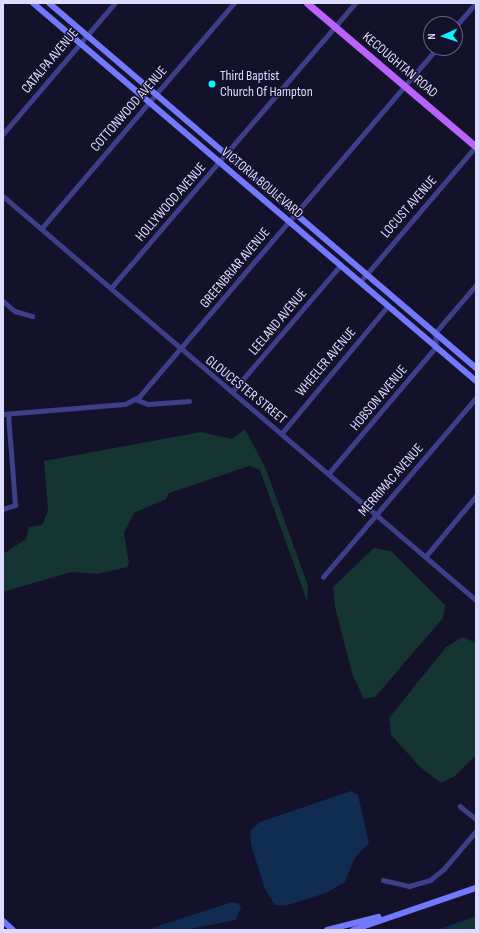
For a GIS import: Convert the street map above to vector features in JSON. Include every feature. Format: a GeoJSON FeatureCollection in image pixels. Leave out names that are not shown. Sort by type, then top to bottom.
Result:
{"type":"FeatureCollection","features":[{"type":"Feature","properties":{"kind":"main road","name":"VICTORIA BOULEVARD"},"geometry":{"type":"LineString","coordinates":[[33,3],[476,381]]}},
{"type":"Feature","properties":{"kind":"main road","name":"VICTORIA BOULEVARD"},"geometry":{"type":"LineString","coordinates":[[49,3],[476,368]]}},
{"type":"Feature","properties":{"kind":"main road","name":"KECOUGHTAN ROAD"},"geometry":{"type":"LineString","coordinates":[[307,3],[476,146]]}},
{"type":"Feature","properties":{"kind":"main road"},"geometry":{"type":"LineString","coordinates":[[353,930],[476,888]]}},
{"type":"Feature","properties":{"kind":"main road"},"geometry":{"type":"LineString","coordinates":[[327,930],[403,912]]}},
{"type":"Feature","properties":{"kind":"main road"},"geometry":{"type":"LineString","coordinates":[[3,921],[8,928]]}},
{"type":"Feature","properties":{"kind":"street","name":"CATALPA AVENUE"},"geometry":{"type":"LineString","coordinates":[[3,134],[115,3]]}},
{"type":"Feature","properties":{"kind":"street","name":"COTTONWOOD AVENUE"},"geometry":{"type":"LineString","coordinates":[[41,229],[234,3]]}},
{"type":"Feature","properties":{"kind":"street","name":"HOLLYWOOD AVENUE"},"geometry":{"type":"LineString","coordinates":[[111,288],[355,3]]}},
{"type":"Feature","properties":{"kind":"street"},"geometry":{"type":"LineString","coordinates":[[463,18],[476,3]]}},
{"type":"Feature","properties":{"kind":"street","name":"GREENBRIAR AVENUE"},"geometry":{"type":"LineString","coordinates":[[135,399],[180,350],[431,56]]}},
{"type":"Feature","properties":{"kind":"street","name":"LOCUST AVENUE"},"geometry":{"type":"LineString","coordinates":[[360,282],[476,146]]}},
{"type":"Feature","properties":{"kind":"street","name":"GLOUCESTER STREET"},"geometry":{"type":"LineString","coordinates":[[3,196],[111,288],[180,350],[282,433],[475,598]]}},
{"type":"Feature","properties":{"kind":"street","name":"LEELAND AVENUE"},"geometry":{"type":"LineString","coordinates":[[232,392],[340,266]]}},
{"type":"Feature","properties":{"kind":"street"},"geometry":{"type":"LineString","coordinates":[[436,347],[435,333],[476,285]]}},
{"type":"Feature","properties":{"kind":"street"},"geometry":{"type":"LineString","coordinates":[[3,301],[15,311],[32,316]]}},
{"type":"Feature","properties":{"kind":"street","name":"WHEELER AVENUE"},"geometry":{"type":"LineString","coordinates":[[282,433],[388,306]]}},
{"type":"Feature","properties":{"kind":"street","name":"HOBSON AVENUE"},"geometry":{"type":"LineString","coordinates":[[329,473],[436,347]]}},
{"type":"Feature","properties":{"kind":"street","name":"MERRIMAC AVENUE"},"geometry":{"type":"LineString","coordinates":[[323,577],[476,398]]}},
{"type":"Feature","properties":{"kind":"street"},"geometry":{"type":"LineString","coordinates":[[3,509],[15,505],[6,414],[109,406],[135,399],[148,404],[190,401]]}},
{"type":"Feature","properties":{"kind":"street"},"geometry":{"type":"LineString","coordinates":[[426,556],[476,496]]}},
{"type":"Feature","properties":{"kind":"street"},"geometry":{"type":"LineString","coordinates":[[460,806],[476,819]]}},
{"type":"Feature","properties":{"kind":"street"},"geometry":{"type":"LineString","coordinates":[[383,880],[409,886],[430,880],[443,870],[476,831]]}},
{"type":"Feature","properties":{"kind":"green space"},"geometry":{"type":"Polygon","coordinates":[[[245,429],[266,469],[308,586],[307,601],[260,470],[249,466],[169,493],[166,499],[134,513],[124,533],[129,563],[127,567],[98,574],[71,572],[3,592],[3,554],[26,539],[29,527],[42,525],[48,511],[44,461],[201,432],[232,439],[245,429]]]}},
{"type":"Feature","properties":{"kind":"green space"},"geometry":{"type":"Polygon","coordinates":[[[374,548],[391,551],[445,605],[443,618],[375,697],[364,699],[353,676],[335,607],[333,587],[374,548]]]}},
{"type":"Feature","properties":{"kind":"green space"},"geometry":{"type":"Polygon","coordinates":[[[463,637],[476,643],[476,755],[455,776],[441,783],[420,767],[391,735],[389,718],[446,647],[463,637]]]}},
{"type":"Feature","properties":{"kind":"green space"},"geometry":{"type":"Polygon","coordinates":[[[476,917],[476,930],[440,930],[463,922],[476,917]]]}},
{"type":"Feature","properties":{"kind":"water"},"geometry":{"type":"Polygon","coordinates":[[[351,791],[358,795],[369,843],[354,859],[345,882],[326,893],[284,906],[275,905],[265,889],[251,845],[250,831],[260,822],[351,791]]]}},
{"type":"Feature","properties":{"kind":"water"},"geometry":{"type":"Polygon","coordinates":[[[232,902],[238,903],[241,908],[236,920],[184,930],[146,930],[232,902]]]}},
{"type":"Feature","properties":{"kind":"waterway"},"geometry":{"type":"LineString","coordinates":[[440,930],[476,917]]}},
{"type":"Feature","properties":{"kind":"place","name":"Third Baptist Church Of Hampton"},"geometry":{"type":"Point","coordinates":[212,84]}}]}
